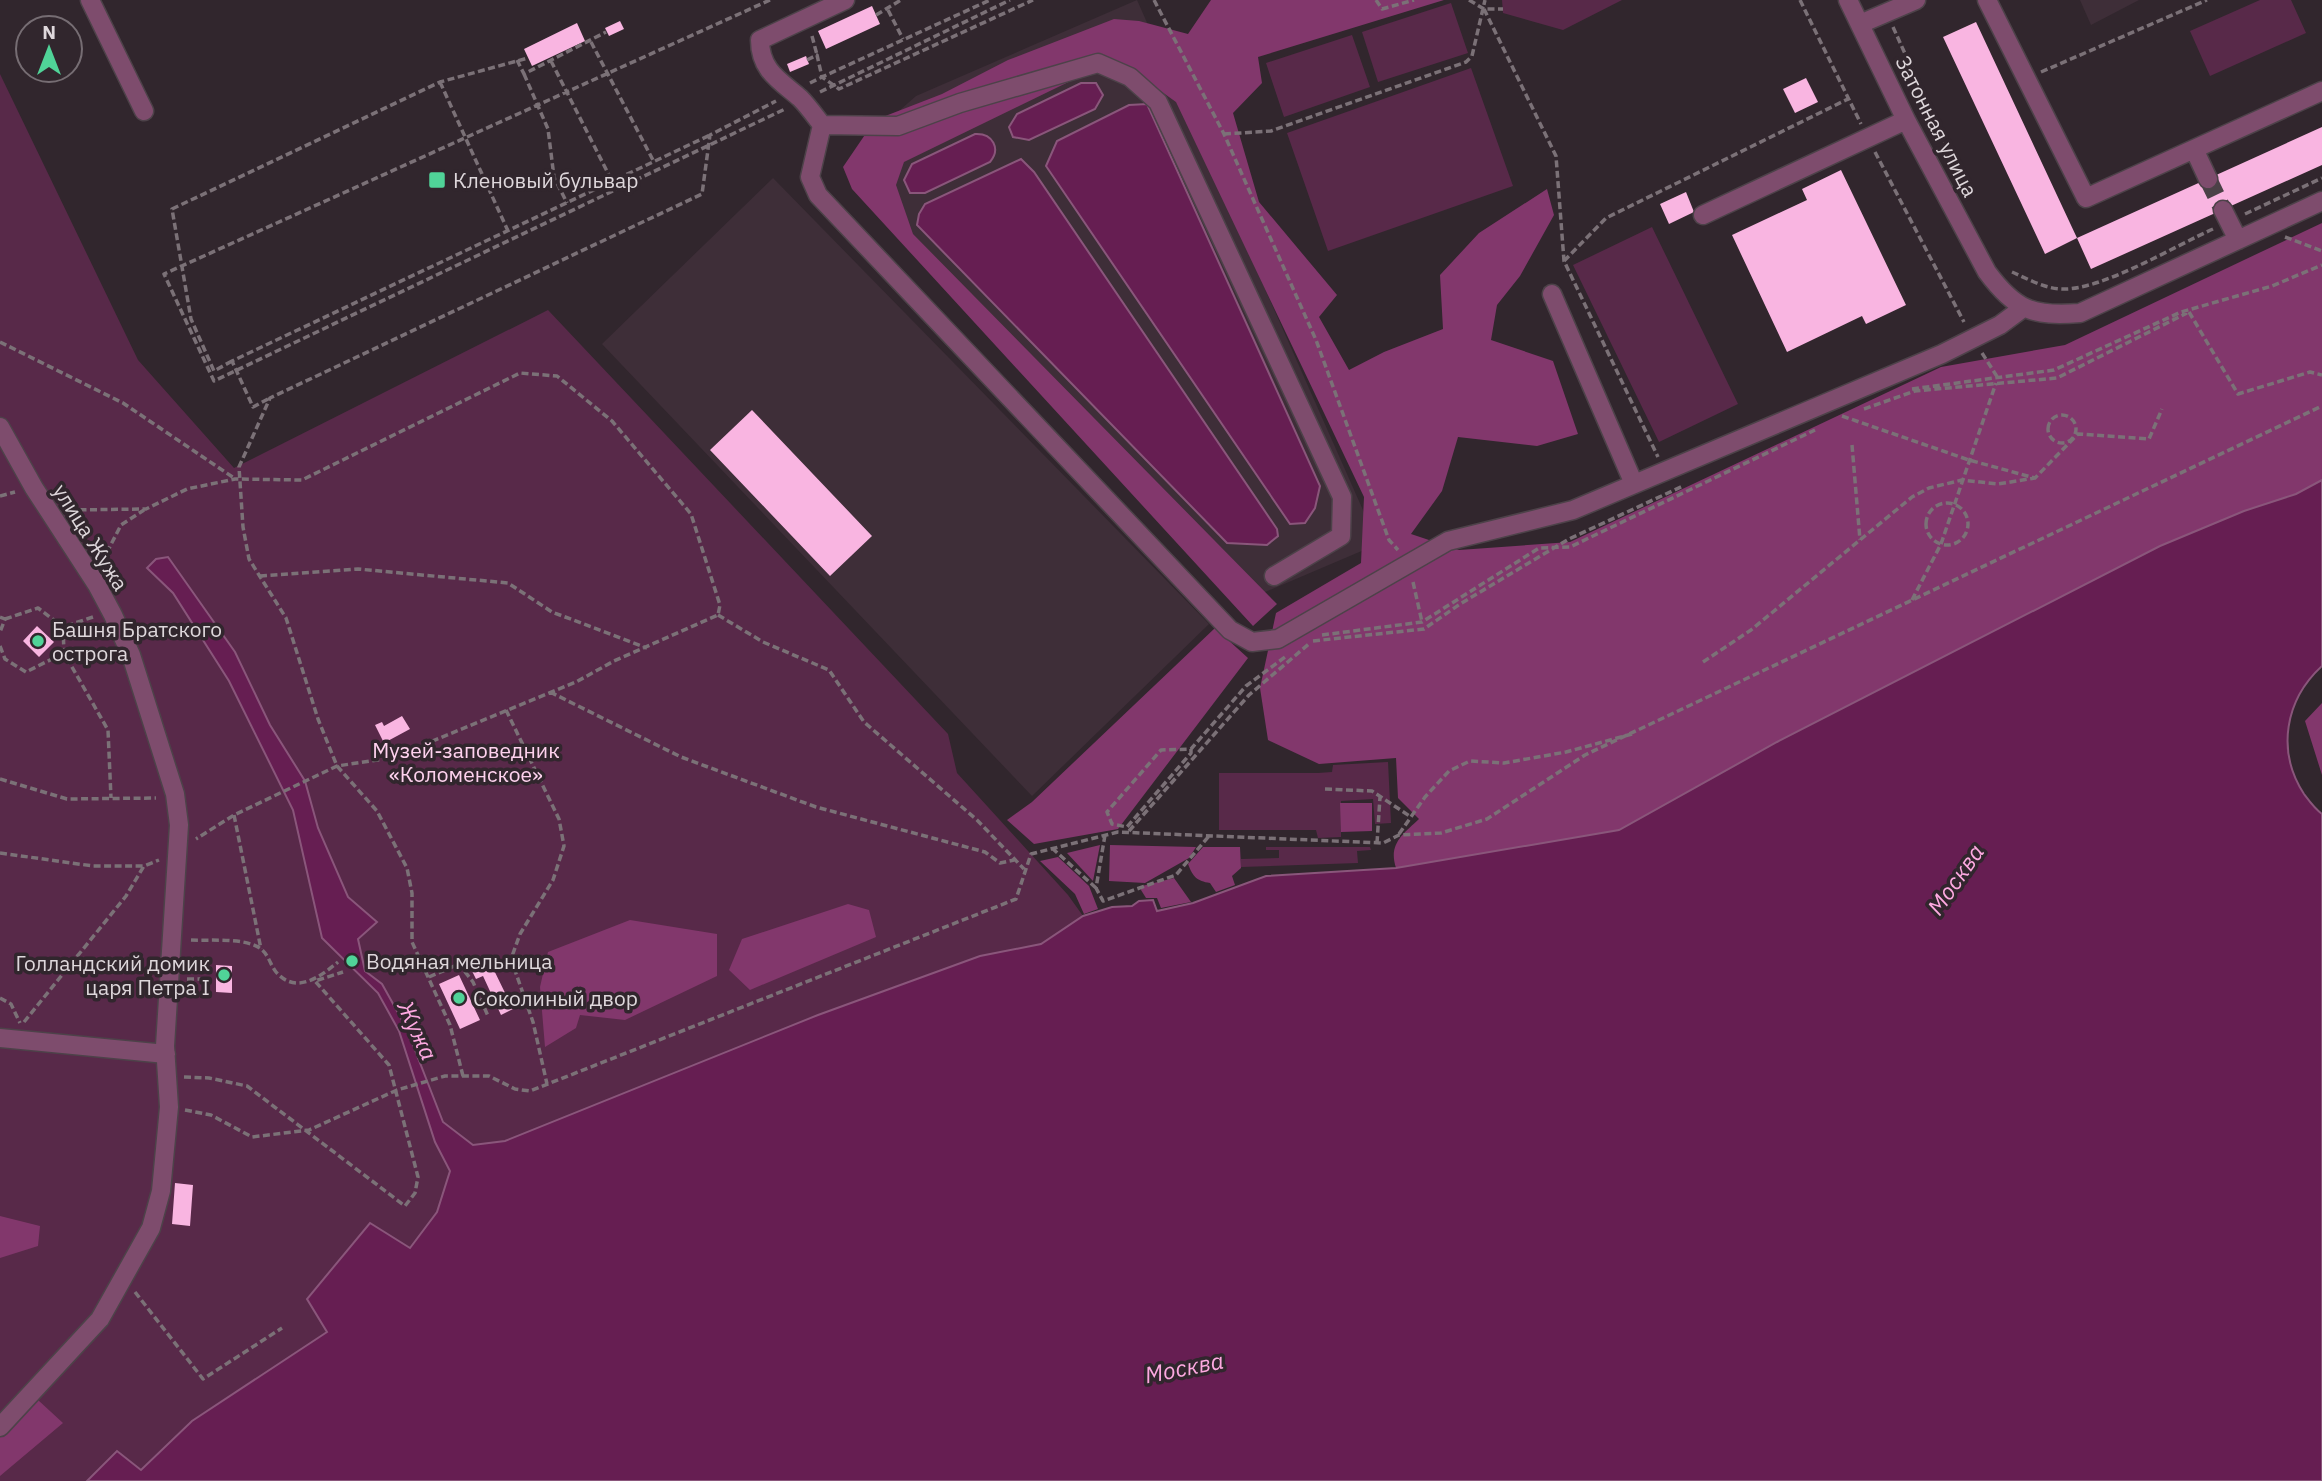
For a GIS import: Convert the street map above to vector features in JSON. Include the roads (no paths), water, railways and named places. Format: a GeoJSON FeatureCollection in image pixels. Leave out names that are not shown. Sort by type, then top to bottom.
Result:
{"type":"FeatureCollection","features":[{"type":"Feature","properties":{"kind":"street"},"geometry":{"type":"LineString","coordinates":[[90,0],[144,111]]}},
{"type":"Feature","properties":{"kind":"street"},"geometry":{"type":"LineString","coordinates":[[845,0],[760,40],[760,55],[771,75],[797,97],[822,125],[898,125],[960,103],[1098,64],[1130,77],[1158,102],[1342,497],[1341,536],[1274,576]]}},
{"type":"Feature","properties":{"kind":"street","name":"Затонная улица"},"geometry":{"type":"LineString","coordinates":[[1848,0],[1906,120],[1987,272],[2004,295],[2023,309]]}},
{"type":"Feature","properties":{"kind":"street"},"geometry":{"type":"LineString","coordinates":[[1860,24],[1916,0]]}},
{"type":"Feature","properties":{"kind":"street"},"geometry":{"type":"LineString","coordinates":[[1987,0],[2087,198],[2322,91]]}},
{"type":"Feature","properties":{"kind":"street"},"geometry":{"type":"LineString","coordinates":[[1703,215],[1906,120]]}},
{"type":"Feature","properties":{"kind":"street"},"geometry":{"type":"LineString","coordinates":[[822,125],[810,177],[818,195],[1241,638],[1264,642],[1278,639],[1408,561],[1448,541],[1573,510],[1973,339],[2023,309],[2051,315],[2080,313],[2322,201]]}},
{"type":"Feature","properties":{"kind":"street"},"geometry":{"type":"LineString","coordinates":[[2195,151],[2208,179]]}},
{"type":"Feature","properties":{"kind":"street"},"geometry":{"type":"LineString","coordinates":[[2223,210],[2238,240]]}},
{"type":"Feature","properties":{"kind":"street"},"geometry":{"type":"LineString","coordinates":[[1552,294],[1634,484]]}},
{"type":"Feature","properties":{"kind":"street","name":"улица Жужа"},"geometry":{"type":"LineString","coordinates":[[0,427],[34,488],[97,585],[131,655],[176,794],[179,825],[175,853],[165,1050],[169,1107],[161,1191],[151,1228],[125,1280],[82,1342],[0,1427]]}},
{"type":"Feature","properties":{"kind":"street"},"geometry":{"type":"LineString","coordinates":[[0,1038],[20,1033],[165,1050]]}},
{"type":"Feature","properties":{"kind":"water"},"geometry":{"type":"Polygon","coordinates":[[[1081,83],[1096,83],[1103,95],[1095,109],[1029,140],[1013,137],[1009,127],[1017,114],[1081,83]]]}},
{"type":"Feature","properties":{"kind":"water"},"geometry":{"type":"Polygon","coordinates":[[[1147,104],[1320,486],[1315,508],[1305,523],[1290,524],[1046,166],[1057,141],[1129,105],[1147,104]]]}},
{"type":"Feature","properties":{"kind":"water"},"geometry":{"type":"Polygon","coordinates":[[[975,134],[991,139],[995,152],[990,162],[925,193],[910,193],[904,180],[912,164],[975,134]]]}},
{"type":"Feature","properties":{"kind":"water"},"geometry":{"type":"Polygon","coordinates":[[[1021,159],[1034,172],[1277,529],[1278,536],[1267,545],[1227,543],[917,225],[925,204],[1021,159]]]}},
{"type":"Feature","properties":{"kind":"water","name":"Москва"},"geometry":{"type":"Polygon","coordinates":[[[2322,480],[2322,666],[2309,679],[2293,710],[2288,744],[2295,778],[2304,794],[2322,814],[2322,1481],[87,1481],[117,1451],[141,1470],[192,1421],[327,1332],[307,1299],[370,1223],[410,1248],[437,1212],[450,1171],[435,1142],[399,1031],[378,993],[322,938],[293,810],[229,681],[173,593],[147,568],[156,559],[168,557],[235,652],[270,725],[305,781],[318,828],[348,897],[377,922],[358,939],[365,971],[382,984],[406,1027],[443,1122],[473,1145],[505,1141],[818,1015],[980,956],[1041,944],[1083,916],[1112,907],[1132,906],[1139,901],[1153,900],[1157,911],[1193,903],[1266,876],[1396,868],[1619,830],[1777,742],[2160,546],[2244,511],[2296,494],[2322,480]]]}},
{"type":"Feature","properties":{"kind":"tunnel"},"geometry":{"type":"LineString","coordinates":[[2208,179],[2223,210]]}},
{"type":"Feature","properties":{"kind":"place","name":"Кленовый бульвар"},"geometry":{"type":"Point","coordinates":[437,180]}},
{"type":"Feature","properties":{"kind":"place","name":"Башня Братского острога"},"geometry":{"type":"Point","coordinates":[38,641]}},
{"type":"Feature","properties":{"kind":"place","name":"Водяная мельница"},"geometry":{"type":"Point","coordinates":[352,961]}},
{"type":"Feature","properties":{"kind":"place","name":"Голландский домик царя Петра I"},"geometry":{"type":"Point","coordinates":[224,975]}},
{"type":"Feature","properties":{"kind":"place","name":"Соколиный двор"},"geometry":{"type":"Point","coordinates":[459,998]}},
{"type":"Feature","properties":{"kind":"park label","name":"Музей-заповедник «Коломенское»"},"geometry":{"type":"Point","coordinates":[466,762]}},
{"type":"Feature","properties":{"kind":"water label","name":"Жужа"},"geometry":{"type":"Point","coordinates":[418,1030]}}]}
